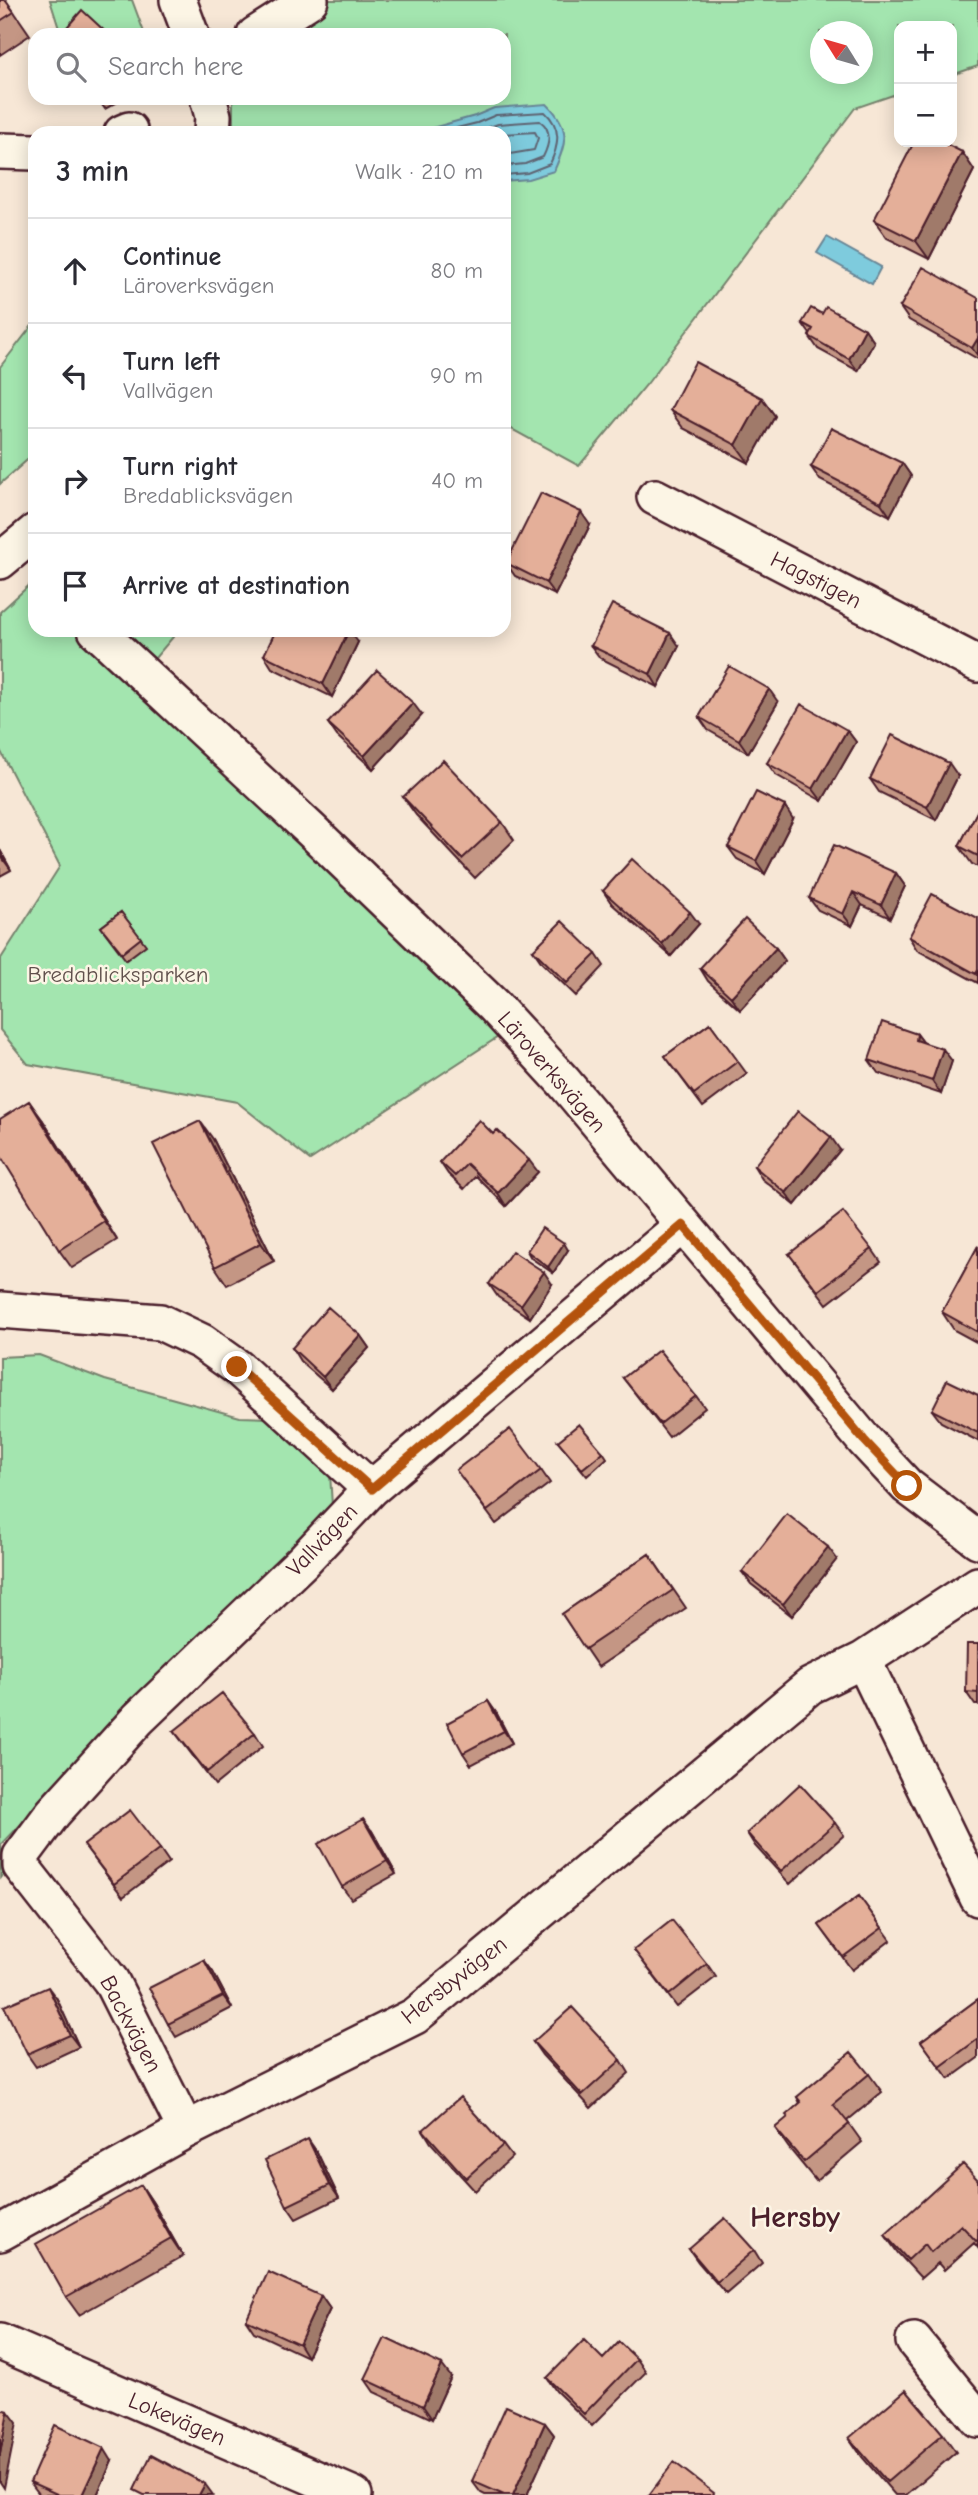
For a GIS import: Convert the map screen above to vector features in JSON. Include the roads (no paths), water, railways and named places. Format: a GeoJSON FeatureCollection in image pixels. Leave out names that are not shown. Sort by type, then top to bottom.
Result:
{"type":"FeatureCollection","features":[{"type":"Feature","properties":{"kind":"street"},"geometry":{"type":"LineString","coordinates":[[178,0],[188,28]]}},
{"type":"Feature","properties":{"kind":"street"},"geometry":{"type":"LineString","coordinates":[[266,28],[310,0]]}},
{"type":"Feature","properties":{"kind":"street"},"geometry":{"type":"LineString","coordinates":[[210,105],[212,126]]}},
{"type":"Feature","properties":{"kind":"street"},"geometry":{"type":"LineString","coordinates":[[0,151],[28,152]]}},
{"type":"Feature","properties":{"kind":"street","name":"Hagstigen"},"geometry":{"type":"LineString","coordinates":[[654,497],[978,664]]}},
{"type":"Feature","properties":{"kind":"street","name":"Läroverksvägen"},"geometry":{"type":"LineString","coordinates":[[104,637],[339,856],[494,1006],[563,1081],[864,1440],[907,1486],[978,1539]]}},
{"type":"Feature","properties":{"kind":"street","name":"Vallvägen"},"geometry":{"type":"LineString","coordinates":[[21,1856],[53,1813],[138,1718],[303,1561],[372,1489],[683,1225]]}},
{"type":"Feature","properties":{"kind":"street"},"geometry":{"type":"LineString","coordinates":[[0,1310],[160,1322],[202,1342],[237,1367],[372,1489]]}},
{"type":"Feature","properties":{"kind":"street","name":"Hersbyvägen"},"geometry":{"type":"LineString","coordinates":[[0,2233],[186,2130],[415,2016],[810,1686],[863,1660],[978,1585]]}},
{"type":"Feature","properties":{"kind":"street"},"geometry":{"type":"LineString","coordinates":[[863,1660],[978,1898]]}},
{"type":"Feature","properties":{"kind":"street","name":"Backvägen"},"geometry":{"type":"LineString","coordinates":[[21,1856],[21,1866],[111,1981],[186,2130]]}},
{"type":"Feature","properties":{"kind":"street"},"geometry":{"type":"LineString","coordinates":[[914,2341],[978,2419]]}},
{"type":"Feature","properties":{"kind":"street","name":"Lokevägen"},"geometry":{"type":"LineString","coordinates":[[0,2342],[354,2495]]}},
{"type":"Feature","properties":{"kind":"water"},"geometry":{"type":"Polygon","coordinates":[[[547,104],[560,121],[564,136],[562,152],[554,171],[528,179],[511,180],[511,126],[439,126],[494,108],[547,104]]]}},
{"type":"Feature","properties":{"kind":"water"},"geometry":{"type":"Polygon","coordinates":[[[827,237],[881,267],[872,284],[817,253],[827,237]]]}},
{"type":"Feature","properties":{"kind":"district","name":"Hersby"},"geometry":{"type":"Point","coordinates":[795,2217]}},
{"type":"Feature","properties":{"kind":"park label","name":"Bredablicksparken"},"geometry":{"type":"Point","coordinates":[118,974]}}]}
